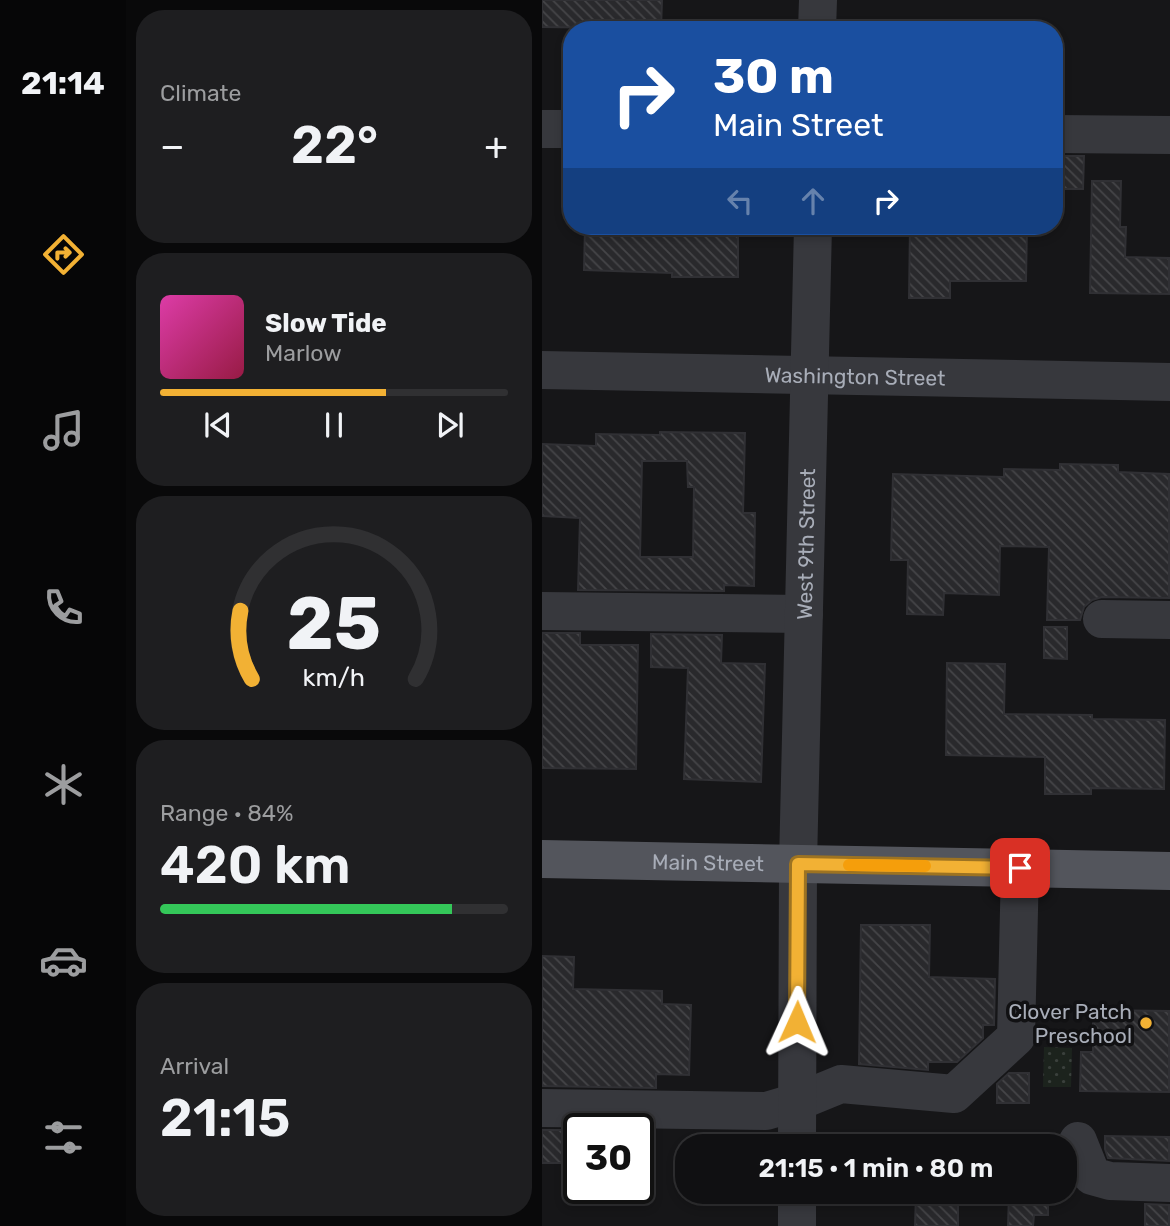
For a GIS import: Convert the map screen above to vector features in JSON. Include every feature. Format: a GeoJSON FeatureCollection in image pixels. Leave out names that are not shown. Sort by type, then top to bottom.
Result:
{"type":"FeatureCollection","features":[{"type":"Feature","properties":{"kind":"main road","name":"Main Street"},"geometry":{"type":"LineString","coordinates":[[542,859],[1170,871]]}},
{"type":"Feature","properties":{"kind":"street"},"geometry":{"type":"LineString","coordinates":[[817,21],[818,0]]}},
{"type":"Feature","properties":{"kind":"street"},"geometry":{"type":"LineString","coordinates":[[542,129],[563,129]]}},
{"type":"Feature","properties":{"kind":"street"},"geometry":{"type":"LineString","coordinates":[[1063,134],[1170,135]]}},
{"type":"Feature","properties":{"kind":"street","name":"West 9th Street"},"geometry":{"type":"LineString","coordinates":[[797,1134],[798,864],[813,235]]}},
{"type":"Feature","properties":{"kind":"street","name":"Washington Street"},"geometry":{"type":"LineString","coordinates":[[542,370],[1170,382]]}},
{"type":"Feature","properties":{"kind":"street"},"geometry":{"type":"LineString","coordinates":[[542,611],[804,614]]}},
{"type":"Feature","properties":{"kind":"street"},"geometry":{"type":"LineString","coordinates":[[1102,619],[1170,620]]}},
{"type":"Feature","properties":{"kind":"street"},"geometry":{"type":"LineString","coordinates":[[542,1108],[766,1111],[841,1084],[954,1094],[1016,1037],[1020,868]]}},
{"type":"Feature","properties":{"kind":"street"},"geometry":{"type":"LineString","coordinates":[[1078,1141],[1092,1176],[1110,1181],[1170,1182]]}},
{"type":"Feature","properties":{"kind":"street"},"geometry":{"type":"LineString","coordinates":[[797,1204],[798,1226]]}},
{"type":"Feature","properties":{"kind":"shaded area"},"geometry":{"type":"Polygon","coordinates":[[[1044,1047],[1072,1048],[1071,1087],[1043,1087],[1044,1047]]]}},
{"type":"Feature","properties":{"kind":"building"},"geometry":{"type":"Polygon","coordinates":[[[542,0],[662,0],[661,21],[563,21],[563,27],[542,27],[542,0]]]}},
{"type":"Feature","properties":{"kind":"building"},"geometry":{"type":"Polygon","coordinates":[[[1063,156],[1084,156],[1083,189],[1063,189],[1063,156]]]}},
{"type":"Feature","properties":{"kind":"building"},"geometry":{"type":"Polygon","coordinates":[[[1092,181],[1121,181],[1120,227],[1126,227],[1125,257],[1169,258],[1169,294],[1090,293],[1092,181]]]}},
{"type":"Feature","properties":{"kind":"building"},"geometry":{"type":"Polygon","coordinates":[[[585,235],[738,235],[738,277],[672,277],[672,273],[584,270],[585,235]]]}},
{"type":"Feature","properties":{"kind":"building"},"geometry":{"type":"Polygon","coordinates":[[[910,235],[1027,235],[1026,281],[950,281],[950,298],[909,298],[910,235]]]}},
{"type":"Feature","properties":{"kind":"building"},"geometry":{"type":"Polygon","coordinates":[[[660,432],[745,433],[743,513],[755,513],[754,586],[724,585],[724,591],[578,590],[580,518],[542,516],[542,444],[596,446],[596,434],[660,435],[660,432]],[[642,461],[640,557],[693,557],[694,487],[688,487],[687,461],[642,461]]]}},
{"type":"Feature","properties":{"kind":"building"},"geometry":{"type":"Polygon","coordinates":[[[1060,464],[1118,465],[1118,472],[1169,474],[1169,598],[1102,597],[1092,600],[1084,607],[1080,620],[1047,620],[1049,547],[1000,546],[999,595],[944,593],[943,615],[907,614],[908,560],[891,560],[893,474],[1004,477],[1004,469],[1060,470],[1060,464]]]}},
{"type":"Feature","properties":{"kind":"building"},"geometry":{"type":"Polygon","coordinates":[[[1044,627],[1067,627],[1067,659],[1044,658],[1044,627]]]}},
{"type":"Feature","properties":{"kind":"building"},"geometry":{"type":"Polygon","coordinates":[[[542,633],[580,633],[580,645],[638,645],[636,769],[542,768],[542,633]]]}},
{"type":"Feature","properties":{"kind":"building"},"geometry":{"type":"Polygon","coordinates":[[[651,634],[722,635],[721,663],[765,664],[761,782],[684,779],[688,668],[651,667],[651,634]]]}},
{"type":"Feature","properties":{"kind":"building"},"geometry":{"type":"Polygon","coordinates":[[[947,663],[1005,664],[1004,714],[1092,715],[1092,719],[1165,720],[1164,789],[1091,788],[1091,794],[1045,794],[1045,757],[946,755],[947,663]]]}},
{"type":"Feature","properties":{"kind":"building"},"geometry":{"type":"Polygon","coordinates":[[[861,925],[930,925],[929,977],[995,979],[994,1025],[983,1025],[983,1038],[957,1062],[928,1062],[928,1070],[859,1064],[861,925]]]}},
{"type":"Feature","properties":{"kind":"building"},"geometry":{"type":"Polygon","coordinates":[[[542,956],[574,957],[573,989],[662,991],[662,1004],[691,1005],[689,1075],[656,1074],[656,1088],[542,1086],[542,956]]]}},
{"type":"Feature","properties":{"kind":"building"},"geometry":{"type":"Polygon","coordinates":[[[1093,1010],[1169,1011],[1169,1092],[1080,1091],[1081,1052],[1093,1052],[1093,1010]]]}},
{"type":"Feature","properties":{"kind":"building"},"geometry":{"type":"Polygon","coordinates":[[[1009,1073],[1029,1073],[1029,1103],[997,1103],[997,1084],[1009,1073]]]}},
{"type":"Feature","properties":{"kind":"building"},"geometry":{"type":"Polygon","coordinates":[[[542,1130],[563,1130],[563,1163],[542,1163],[542,1130]]]}},
{"type":"Feature","properties":{"kind":"building"},"geometry":{"type":"Polygon","coordinates":[[[1105,1136],[1169,1137],[1169,1161],[1108,1158],[1105,1136]]]}},
{"type":"Feature","properties":{"kind":"building"},"geometry":{"type":"Polygon","coordinates":[[[916,1204],[958,1204],[958,1226],[915,1226],[916,1204]]]}},
{"type":"Feature","properties":{"kind":"building"},"geometry":{"type":"Polygon","coordinates":[[[1009,1204],[1048,1204],[1048,1215],[1034,1215],[1033,1226],[1008,1226],[1009,1204]]]}},
{"type":"Feature","properties":{"kind":"building"},"geometry":{"type":"Polygon","coordinates":[[[1145,1204],[1169,1205],[1169,1226],[1145,1226],[1145,1204]]]}},
{"type":"Feature","properties":{"kind":"slow traffic"},"geometry":{"type":"LineString","coordinates":[[849,865],[925,866]]}},
{"type":"Feature","properties":{"kind":"place","name":"Clover Patch Preschool"},"geometry":{"type":"Point","coordinates":[1146,1023]}},
{"type":"Feature","properties":{"kind":"route"},"geometry":{"type":"LineString","coordinates":[[797,1022],[798,864],[1020,868]]}}]}
